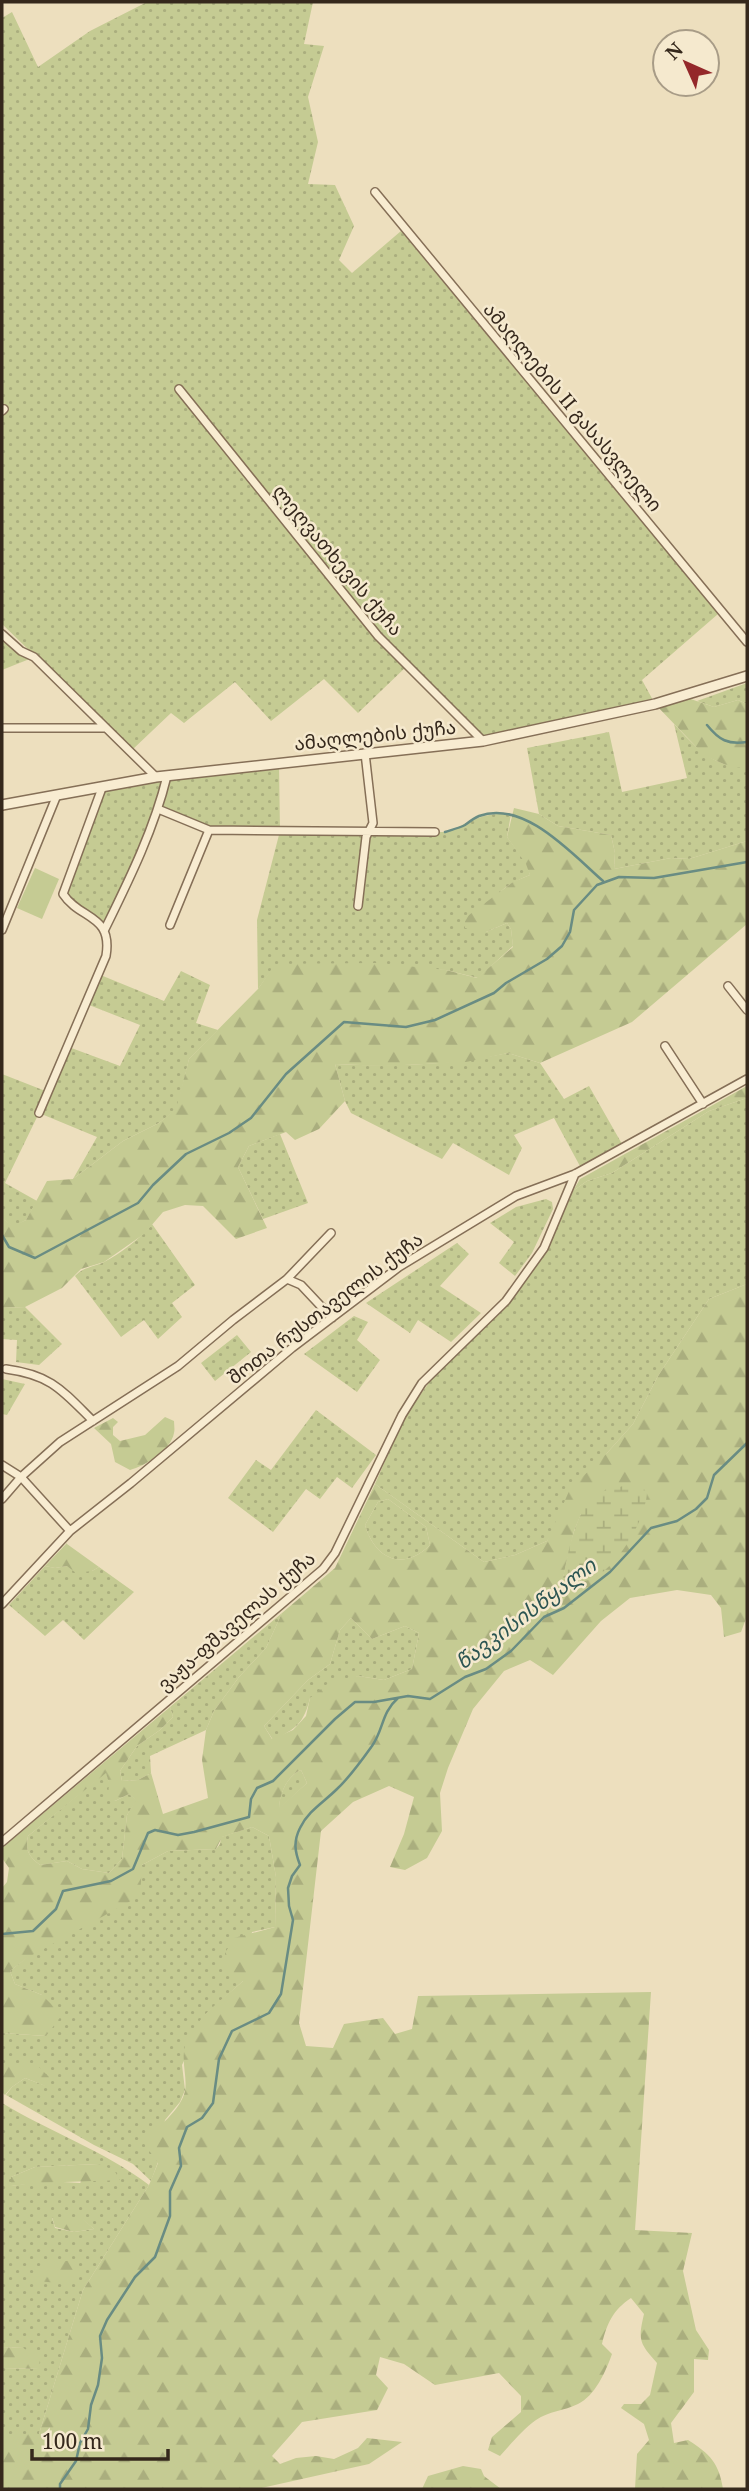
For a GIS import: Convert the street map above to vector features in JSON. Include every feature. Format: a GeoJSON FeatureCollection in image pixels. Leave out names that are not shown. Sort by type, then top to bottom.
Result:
{"type":"FeatureCollection","features":[{"type":"Feature","properties":{"kind":"street","name":"ამაღლების II გასასვლელი"},"geometry":{"type":"LineString","coordinates":[[375,191],[747,642]]}},
{"type":"Feature","properties":{"kind":"street","name":"ლეღვათხევის ქუჩა"},"geometry":{"type":"LineString","coordinates":[[179,389],[378,636],[483,741]]}},
{"type":"Feature","properties":{"kind":"street"},"geometry":{"type":"LineString","coordinates":[[2,634],[22,651],[34,657],[156,777]]}},
{"type":"Feature","properties":{"kind":"street","name":"ამაღლების ქუჩა"},"geometry":{"type":"LineString","coordinates":[[2,806],[156,777],[483,741],[655,704],[747,676]]}},
{"type":"Feature","properties":{"kind":"street"},"geometry":{"type":"LineString","coordinates":[[2,728],[105,728]]}},
{"type":"Feature","properties":{"kind":"street"},"geometry":{"type":"LineString","coordinates":[[358,906],[366,837],[373,823],[365,754]]}},
{"type":"Feature","properties":{"kind":"street"},"geometry":{"type":"LineString","coordinates":[[104,931],[158,809],[167,776]]}},
{"type":"Feature","properties":{"kind":"street"},"geometry":{"type":"LineString","coordinates":[[39,1113],[106,956],[108,944],[98,920],[66,900],[63,894],[102,788]]}},
{"type":"Feature","properties":{"kind":"street"},"geometry":{"type":"LineString","coordinates":[[2,930],[57,795]]}},
{"type":"Feature","properties":{"kind":"street"},"geometry":{"type":"LineString","coordinates":[[158,809],[209,830],[435,832]]}},
{"type":"Feature","properties":{"kind":"street"},"geometry":{"type":"LineString","coordinates":[[170,925],[209,830]]}},
{"type":"Feature","properties":{"kind":"street"},"geometry":{"type":"LineString","coordinates":[[728,986],[747,1010]]}},
{"type":"Feature","properties":{"kind":"street"},"geometry":{"type":"LineString","coordinates":[[665,1046],[703,1104]]}},
{"type":"Feature","properties":{"kind":"street","name":"შოთა რუსთაველის ქუჩა"},"geometry":{"type":"LineString","coordinates":[[2,1604],[70,1531],[219,1408],[398,1267],[516,1196],[575,1174],[747,1079]]}},
{"type":"Feature","properties":{"kind":"street","name":"ვაჟა-ფშაველას ქუჩა"},"geometry":{"type":"LineString","coordinates":[[2,1842],[323,1569],[335,1553],[402,1415],[422,1383],[506,1301],[544,1248],[575,1174]]}},
{"type":"Feature","properties":{"kind":"street"},"geometry":{"type":"LineString","coordinates":[[2,1499],[21,1477],[60,1442],[178,1366],[287,1279],[331,1234]]}},
{"type":"Feature","properties":{"kind":"street"},"geometry":{"type":"LineString","coordinates":[[287,1279],[301,1285],[332,1318]]}},
{"type":"Feature","properties":{"kind":"street"},"geometry":{"type":"LineString","coordinates":[[6,1368],[32,1372],[49,1380],[93,1421]]}},
{"type":"Feature","properties":{"kind":"street"},"geometry":{"type":"LineString","coordinates":[[2,1465],[21,1477],[70,1531]]}},
{"type":"Feature","properties":{"kind":"green space"},"geometry":{"type":"Polygon","coordinates":[[[147,2],[313,2],[304,44],[324,46],[308,97],[318,142],[308,184],[335,185],[354,226],[339,260],[352,273],[401,231],[718,614],[642,680],[655,704],[483,741],[407,666],[358,713],[324,679],[271,721],[235,682],[184,723],[171,713],[132,750],[2,624],[2,18],[12,12],[38,67],[90,31],[147,2]]]}},
{"type":"Feature","properties":{"kind":"green space"},"geometry":{"type":"Polygon","coordinates":[[[2,629],[32,658],[2,670],[2,629]]]}},
{"type":"Feature","properties":{"kind":"green space"},"geometry":{"type":"Polygon","coordinates":[[[747,683],[747,704],[738,700],[714,707],[697,701],[747,683]]]}},
{"type":"Feature","properties":{"kind":"green space"},"geometry":{"type":"Polygon","coordinates":[[[682,696],[714,707],[738,700],[747,704],[747,767],[733,768],[705,756],[655,704],[682,696]]]}},
{"type":"Feature","properties":{"kind":"green space"},"geometry":{"type":"Polygon","coordinates":[[[674,724],[714,760],[747,767],[747,841],[689,859],[671,858],[614,869],[615,853],[611,835],[558,826],[539,814],[527,748],[609,732],[622,792],[687,778],[674,724]]]}},
{"type":"Feature","properties":{"kind":"green space"},"geometry":{"type":"Polygon","coordinates":[[[279,763],[280,831],[209,830],[158,809],[104,931],[66,900],[63,889],[102,788],[279,763]]]}},
{"type":"Feature","properties":{"kind":"green space"},"geometry":{"type":"Polygon","coordinates":[[[514,808],[539,814],[558,826],[611,835],[615,853],[614,869],[671,858],[689,859],[747,841],[747,924],[632,1022],[540,1063],[508,1053],[466,1062],[384,1066],[335,1064],[345,1101],[319,1129],[295,1140],[286,1132],[249,1146],[238,1167],[267,1228],[236,1239],[203,1206],[185,1205],[163,1212],[144,1234],[104,1262],[81,1269],[62,1288],[25,1307],[2,1308],[2,1218],[13,1226],[26,1220],[47,1181],[73,1179],[123,1141],[159,1123],[176,1109],[189,1059],[258,989],[275,964],[376,963],[446,970],[477,978],[513,947],[511,929],[507,923],[486,932],[465,928],[465,918],[513,882],[530,875],[526,864],[507,837],[514,808]]]}},
{"type":"Feature","properties":{"kind":"green space"},"geometry":{"type":"Polygon","coordinates":[[[511,814],[507,837],[527,864],[530,875],[509,885],[498,896],[491,910],[486,932],[507,923],[511,929],[513,946],[478,978],[446,970],[276,964],[258,989],[257,920],[280,831],[445,832],[483,816],[511,814]]]}},
{"type":"Feature","properties":{"kind":"green space"},"geometry":{"type":"Polygon","coordinates":[[[35,868],[59,879],[42,919],[17,908],[35,868]]]}},
{"type":"Feature","properties":{"kind":"green space"},"geometry":{"type":"Polygon","coordinates":[[[181,971],[210,985],[196,1023],[218,1030],[189,1059],[177,1109],[159,1123],[123,1141],[73,1179],[97,1137],[39,1113],[5,1183],[37,1201],[26,1220],[13,1227],[2,1218],[2,1074],[48,1092],[66,1046],[120,1066],[140,1025],[84,1003],[98,974],[164,1001],[181,971]]]}},
{"type":"Feature","properties":{"kind":"green space"},"geometry":{"type":"Polygon","coordinates":[[[508,1053],[540,1063],[564,1099],[589,1086],[622,1144],[581,1168],[554,1118],[514,1135],[522,1148],[509,1175],[453,1143],[442,1159],[351,1113],[335,1064],[422,1064],[508,1053]]]}},
{"type":"Feature","properties":{"kind":"green space"},"geometry":{"type":"Polygon","coordinates":[[[747,1086],[747,1098],[709,1111],[612,1173],[587,1181],[573,1191],[580,1179],[747,1086]]]}},
{"type":"Feature","properties":{"kind":"green space"},"geometry":{"type":"Polygon","coordinates":[[[747,1098],[747,1284],[709,1299],[658,1376],[633,1424],[607,1453],[547,1541],[515,1555],[484,1562],[375,1484],[404,1418],[433,1377],[501,1312],[546,1252],[573,1191],[587,1181],[612,1173],[709,1111],[747,1098]]]}},
{"type":"Feature","properties":{"kind":"green space"},"geometry":{"type":"Polygon","coordinates":[[[280,1134],[308,1203],[263,1219],[238,1167],[249,1146],[280,1134]]]}},
{"type":"Feature","properties":{"kind":"green space"},"geometry":{"type":"Polygon","coordinates":[[[546,1199],[552,1202],[553,1209],[532,1253],[515,1276],[499,1263],[514,1242],[490,1223],[516,1207],[546,1199]]]}},
{"type":"Feature","properties":{"kind":"green space"},"geometry":{"type":"Polygon","coordinates":[[[152,1224],[195,1285],[172,1303],[182,1317],[158,1339],[144,1320],[121,1337],[75,1276],[117,1254],[152,1224]]]}},
{"type":"Feature","properties":{"kind":"green space"},"geometry":{"type":"Polygon","coordinates":[[[457,1243],[469,1254],[440,1286],[481,1313],[451,1342],[418,1320],[410,1333],[366,1303],[457,1243]]]}},
{"type":"Feature","properties":{"kind":"green space"},"geometry":{"type":"Polygon","coordinates":[[[747,1284],[747,1616],[741,1632],[724,1637],[721,1608],[711,1595],[677,1590],[630,1598],[601,1621],[553,1675],[530,1660],[504,1671],[473,1709],[448,1768],[440,1793],[442,1831],[427,1858],[405,1870],[390,1867],[404,1834],[414,1797],[389,1786],[353,1802],[321,1831],[299,2023],[306,2046],[333,2048],[344,2024],[383,2018],[395,2034],[412,2029],[418,1996],[651,1992],[635,2230],[692,2233],[683,2271],[696,2330],[709,2350],[708,2360],[694,2359],[694,2392],[671,2423],[674,2443],[688,2440],[708,2455],[719,2472],[723,2489],[635,2489],[637,2454],[649,2440],[644,2424],[621,2408],[624,2404],[641,2404],[650,2395],[657,2363],[643,2346],[641,2330],[644,2314],[631,2298],[615,2312],[609,2323],[602,2344],[612,2354],[595,2389],[578,2404],[536,2420],[500,2456],[488,2450],[492,2437],[521,2412],[521,2396],[499,2373],[435,2385],[404,2364],[380,2357],[376,2375],[388,2388],[377,2410],[302,2422],[272,2456],[280,2464],[296,2458],[316,2456],[334,2459],[358,2448],[367,2438],[402,2442],[369,2464],[257,2489],[2,2489],[2,2434],[39,2434],[83,2290],[149,2185],[158,2163],[143,2142],[168,2118],[183,2098],[186,2085],[184,2051],[189,2036],[206,2013],[243,1981],[226,1972],[225,1953],[234,1938],[275,1927],[276,1877],[269,1836],[252,1827],[222,1837],[216,1849],[168,1851],[142,1865],[140,1896],[27,1958],[10,1971],[15,1984],[42,1995],[62,2015],[46,2036],[2,2033],[2,1888],[7,1882],[9,1868],[2,1858],[2,1848],[170,1707],[173,1717],[137,1746],[120,1771],[122,1781],[138,1780],[151,1773],[163,1814],[208,1798],[202,1760],[206,1730],[214,1711],[239,1677],[266,1648],[282,1613],[335,1568],[375,1484],[484,1562],[515,1555],[547,1541],[570,1489],[633,1424],[658,1376],[709,1299],[747,1284]],[[388,1499],[378,1502],[365,1525],[370,1537],[383,1553],[400,1560],[420,1553],[430,1545],[426,1527],[388,1499]],[[581,1514],[574,1531],[563,1578],[584,1582],[581,1514]],[[351,1618],[340,1630],[330,1664],[308,1680],[264,1726],[272,1739],[293,1730],[306,1716],[310,1698],[331,1681],[358,1676],[384,1680],[412,1669],[419,1633],[405,1626],[372,1639],[351,1618]],[[301,1770],[288,1781],[279,1808],[307,1783],[301,1770]],[[106,1773],[28,1836],[27,1846],[33,1859],[40,1865],[67,1861],[82,1869],[109,1873],[122,1859],[127,1815],[136,1800],[129,1794],[115,1801],[108,1797],[109,1783],[106,1773]]]}},
{"type":"Feature","properties":{"kind":"green space"},"geometry":{"type":"Polygon","coordinates":[[[25,1307],[62,1344],[39,1365],[16,1362],[17,1340],[2,1339],[2,1308],[25,1307]]]}},
{"type":"Feature","properties":{"kind":"green space"},"geometry":{"type":"Polygon","coordinates":[[[354,1316],[368,1322],[357,1340],[380,1360],[357,1392],[304,1354],[354,1316]]]}},
{"type":"Feature","properties":{"kind":"green space"},"geometry":{"type":"Polygon","coordinates":[[[237,1335],[251,1352],[215,1381],[201,1363],[237,1335]]]}},
{"type":"Feature","properties":{"kind":"green space"},"geometry":{"type":"Polygon","coordinates":[[[2,1379],[25,1384],[7,1415],[2,1414],[2,1379]]]}},
{"type":"Feature","properties":{"kind":"green space"},"geometry":{"type":"Polygon","coordinates":[[[316,1410],[376,1455],[352,1488],[337,1477],[320,1499],[306,1489],[273,1532],[228,1498],[256,1460],[271,1470],[316,1410]]]}},
{"type":"Feature","properties":{"kind":"green space"},"geometry":{"type":"Polygon","coordinates":[[[165,1417],[174,1421],[172,1439],[163,1451],[150,1461],[130,1470],[115,1462],[111,1444],[94,1428],[113,1418],[118,1422],[113,1427],[113,1435],[120,1441],[145,1435],[165,1417]]]}},
{"type":"Feature","properties":{"kind":"green space"},"geometry":{"type":"Polygon","coordinates":[[[623,1486],[647,1491],[646,1503],[627,1544],[596,1577],[583,1581],[563,1578],[573,1533],[583,1511],[599,1493],[623,1486]]]}},
{"type":"Feature","properties":{"kind":"green space"},"geometry":{"type":"Polygon","coordinates":[[[388,1499],[426,1527],[430,1545],[410,1558],[400,1560],[383,1553],[370,1537],[365,1525],[378,1502],[388,1499]]]}},
{"type":"Feature","properties":{"kind":"green space"},"geometry":{"type":"Polygon","coordinates":[[[67,1543],[99,1567],[92,1571],[76,1573],[67,1566],[45,1566],[67,1543]]]}},
{"type":"Feature","properties":{"kind":"green space"},"geometry":{"type":"Polygon","coordinates":[[[45,1566],[67,1566],[92,1571],[99,1567],[134,1592],[84,1640],[63,1620],[45,1636],[9,1605],[45,1566]]]}},
{"type":"Feature","properties":{"kind":"green space"},"geometry":{"type":"Polygon","coordinates":[[[282,1613],[266,1648],[239,1677],[214,1711],[206,1730],[150,1756],[151,1773],[138,1780],[122,1781],[120,1771],[137,1746],[173,1717],[170,1707],[282,1613]]]}},
{"type":"Feature","properties":{"kind":"green space"},"geometry":{"type":"Polygon","coordinates":[[[351,1618],[372,1639],[405,1626],[419,1633],[412,1669],[384,1680],[358,1676],[310,1698],[305,1714],[298,1724],[273,1740],[264,1726],[308,1680],[330,1664],[340,1630],[351,1618]]]}},
{"type":"Feature","properties":{"kind":"green space"},"geometry":{"type":"Polygon","coordinates":[[[301,1770],[307,1783],[279,1809],[285,1786],[301,1770]]]}},
{"type":"Feature","properties":{"kind":"green space"},"geometry":{"type":"Polygon","coordinates":[[[106,1772],[115,1801],[129,1794],[137,1800],[127,1815],[122,1859],[109,1873],[82,1869],[67,1861],[40,1865],[29,1853],[28,1836],[106,1772]]]}},
{"type":"Feature","properties":{"kind":"green space"},"geometry":{"type":"Polygon","coordinates":[[[252,1827],[269,1836],[276,1877],[275,1927],[252,1932],[243,1981],[206,2014],[182,2065],[185,2090],[180,2102],[165,2120],[158,2162],[151,2181],[133,2164],[6,2095],[25,2078],[46,2086],[2,2067],[2,2033],[45,2036],[42,1995],[15,1984],[10,1971],[142,1865],[168,1851],[216,1849],[221,1837],[252,1827]]]}},
{"type":"Feature","properties":{"kind":"green space"},"geometry":{"type":"Polygon","coordinates":[[[23,2062],[39,2067],[49,2077],[46,2086],[25,2078],[5,2095],[2,2092],[2,2067],[23,2062]]]}},
{"type":"Feature","properties":{"kind":"green space"},"geometry":{"type":"Polygon","coordinates":[[[2,2103],[114,2162],[149,2185],[83,2290],[39,2434],[2,2434],[2,2368],[38,2369],[23,2348],[2,2347],[2,2103]],[[98,2164],[35,2167],[11,2177],[11,2186],[46,2181],[80,2183],[98,2164]],[[52,2218],[55,2228],[74,2232],[94,2229],[81,2218],[52,2218]]]}},
{"type":"Feature","properties":{"kind":"green space"},"geometry":{"type":"Polygon","coordinates":[[[98,2164],[114,2170],[120,2180],[11,2186],[11,2177],[35,2167],[98,2164]]]}},
{"type":"Feature","properties":{"kind":"green space"},"geometry":{"type":"Polygon","coordinates":[[[52,2217],[82,2218],[94,2229],[74,2232],[55,2227],[52,2217]]]}},
{"type":"Feature","properties":{"kind":"green space"},"geometry":{"type":"Polygon","coordinates":[[[74,2260],[81,2275],[68,2284],[37,2281],[34,2270],[43,2264],[74,2260]]]}},
{"type":"Feature","properties":{"kind":"green space"},"geometry":{"type":"Polygon","coordinates":[[[2,2347],[23,2348],[40,2357],[39,2369],[2,2368],[2,2347]]]}},
{"type":"Feature","properties":{"kind":"green space"},"geometry":{"type":"Polygon","coordinates":[[[463,2466],[481,2469],[484,2476],[501,2489],[422,2489],[428,2476],[463,2466]]]}},
{"type":"Feature","properties":{"kind":"waterway"},"geometry":{"type":"LineString","coordinates":[[707,725],[724,740],[734,743],[747,742]]}},
{"type":"Feature","properties":{"kind":"waterway"},"geometry":{"type":"LineString","coordinates":[[445,832],[465,825],[479,816],[496,813],[513,815],[547,832],[603,881]]}},
{"type":"Feature","properties":{"kind":"waterway"},"geometry":{"type":"LineString","coordinates":[[2,1235],[9,1247],[35,1258],[138,1203],[186,1154],[229,1133],[251,1118],[286,1074],[344,1022],[406,1027],[435,1020],[494,993],[547,959],[562,946],[570,932],[574,910],[597,885],[619,877],[654,878],[747,862]]}},
{"type":"Feature","properties":{"kind":"waterway","name":"წავკისისწყალი"},"geometry":{"type":"LineString","coordinates":[[2,1934],[33,1931],[56,1909],[63,1891],[111,1881],[133,1869],[148,1833],[155,1830],[178,1835],[249,1817],[251,1799],[257,1788],[273,1781],[355,1702],[374,1702],[408,1696],[430,1699],[465,1677],[486,1669],[511,1651],[544,1617],[564,1608],[610,1572],[651,1528],[677,1521],[696,1509],[707,1498],[714,1475],[747,1443]]}},
{"type":"Feature","properties":{"kind":"waterway"},"geometry":{"type":"LineString","coordinates":[[60,2489],[60,2484],[76,2461],[80,2443],[88,2429],[102,2358],[100,2336],[107,2320],[135,2277],[155,2257],[170,2216],[170,2191],[181,2166],[179,2148],[187,2127],[202,2118],[213,2103],[219,2059],[232,2031],[269,2013],[281,1994],[293,1920],[288,1888],[300,1865],[296,1847],[298,1833],[307,1817],[360,1763],[376,1740],[388,1709],[398,1698]]}}]}
